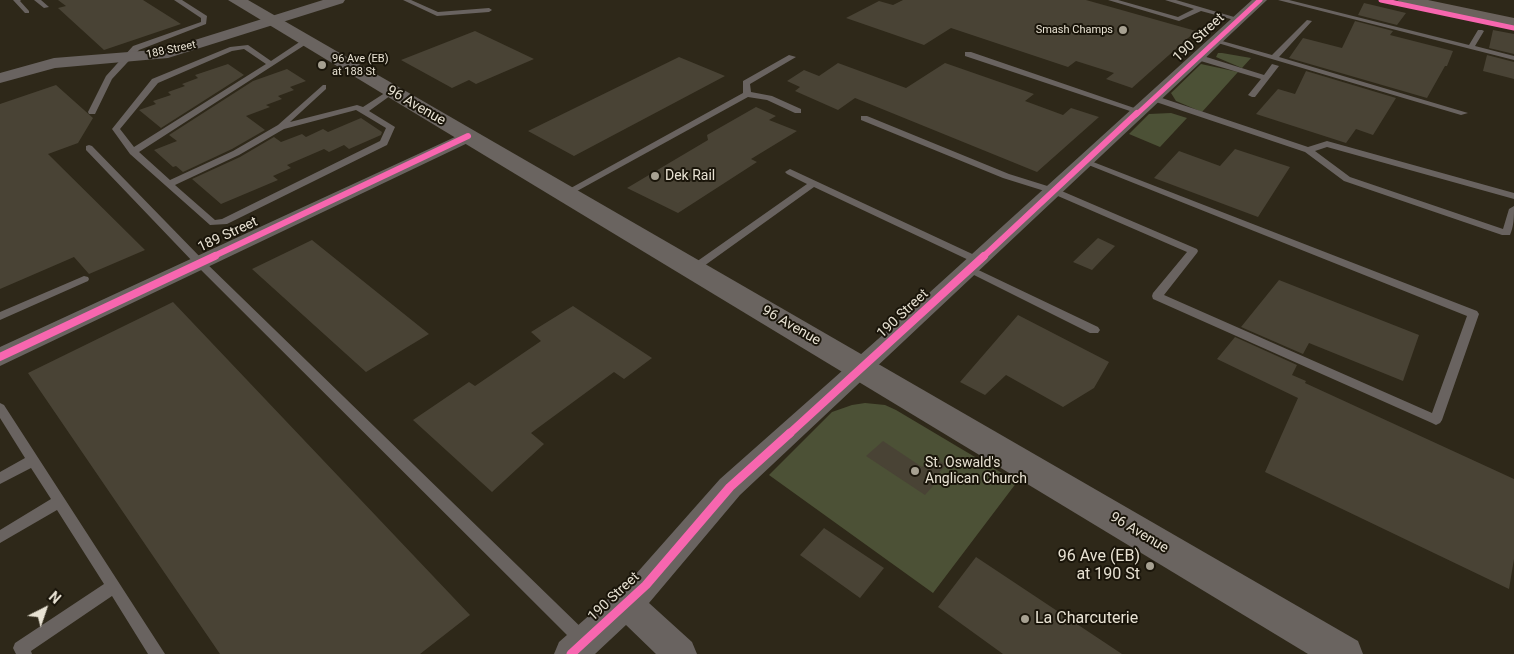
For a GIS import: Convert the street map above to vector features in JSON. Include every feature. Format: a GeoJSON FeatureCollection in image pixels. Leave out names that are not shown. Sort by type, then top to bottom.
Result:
{"type":"FeatureCollection","features":[{"type":"Feature","properties":{"kind":"main road","name":"96 Avenue"},"geometry":{"type":"LineString","coordinates":[[236,0],[1344,654]]}},
{"type":"Feature","properties":{"kind":"main road"},"geometry":{"type":"LineString","coordinates":[[1406,0],[1514,23]]}},
{"type":"Feature","properties":{"kind":"main road"},"geometry":{"type":"LineString","coordinates":[[1445,0],[1514,13]]}},
{"type":"Feature","properties":{"kind":"street","name":"188 Street"},"geometry":{"type":"LineString","coordinates":[[0,78],[54,63],[126,59],[177,51],[338,0]]}},
{"type":"Feature","properties":{"kind":"street","name":"190 Street"},"geometry":{"type":"LineString","coordinates":[[578,648],[626,604],[664,565],[730,487],[862,368],[1260,0]]}},
{"type":"Feature","properties":{"kind":"street","name":"189 Street"},"geometry":{"type":"LineString","coordinates":[[1,353],[468,136]]}},
{"type":"Feature","properties":{"kind":"street"},"geometry":{"type":"LineString","coordinates":[[626,604],[680,654]]}},
{"type":"Feature","properties":{"kind":"lane"},"geometry":{"type":"LineString","coordinates":[[18,0],[27,12]]}},
{"type":"Feature","properties":{"kind":"lane"},"geometry":{"type":"LineString","coordinates":[[37,0],[46,7]]}},
{"type":"Feature","properties":{"kind":"lane"},"geometry":{"type":"LineString","coordinates":[[92,112],[109,78],[136,48],[204,23],[205,18],[177,0]]}},
{"type":"Feature","properties":{"kind":"lane"},"geometry":{"type":"LineString","coordinates":[[406,0],[437,14],[489,10]]}},
{"type":"Feature","properties":{"kind":"lane"},"geometry":{"type":"LineString","coordinates":[[1111,0],[1179,19],[1200,9]]}},
{"type":"Feature","properties":{"kind":"lane"},"geometry":{"type":"LineString","coordinates":[[1168,0],[1238,19]]}},
{"type":"Feature","properties":{"kind":"lane"},"geometry":{"type":"LineString","coordinates":[[1281,0],[1514,58]]}},
{"type":"Feature","properties":{"kind":"lane"},"geometry":{"type":"LineString","coordinates":[[1252,94],[1309,20]]}},
{"type":"Feature","properties":{"kind":"lane"},"geometry":{"type":"LineString","coordinates":[[1471,47],[1480,31]]}},
{"type":"Feature","properties":{"kind":"lane"},"geometry":{"type":"LineString","coordinates":[[133,152],[307,41]]}},
{"type":"Feature","properties":{"kind":"lane"},"geometry":{"type":"LineString","coordinates":[[1215,41],[1275,62],[1464,113]]}},
{"type":"Feature","properties":{"kind":"lane"},"geometry":{"type":"LineString","coordinates":[[271,64],[245,47],[238,48],[154,81],[116,129],[133,152],[213,223],[224,222],[384,143],[391,128],[357,107],[281,127]]}},
{"type":"Feature","properties":{"kind":"lane"},"geometry":{"type":"LineString","coordinates":[[968,54],[1308,150],[1347,179],[1506,233],[1514,209]]}},
{"type":"Feature","properties":{"kind":"lane"},"geometry":{"type":"LineString","coordinates":[[746,94],[746,83],[792,57]]}},
{"type":"Feature","properties":{"kind":"lane"},"geometry":{"type":"LineString","coordinates":[[1197,57],[1266,78]]}},
{"type":"Feature","properties":{"kind":"lane"},"geometry":{"type":"LineString","coordinates":[[169,184],[236,153],[281,127],[322,87]]}},
{"type":"Feature","properties":{"kind":"lane"},"geometry":{"type":"LineString","coordinates":[[363,111],[390,91]]}},
{"type":"Feature","properties":{"kind":"lane"},"geometry":{"type":"LineString","coordinates":[[564,194],[746,94],[769,98],[798,111]]}},
{"type":"Feature","properties":{"kind":"lane"},"geometry":{"type":"LineString","coordinates":[[864,118],[1006,176],[1054,191],[1193,251],[1157,296],[1436,420],[1473,314],[1085,162]]}},
{"type":"Feature","properties":{"kind":"lane"},"geometry":{"type":"LineString","coordinates":[[1308,150],[1327,144],[1514,196]]}},
{"type":"Feature","properties":{"kind":"lane"},"geometry":{"type":"LineString","coordinates":[[89,148],[578,648]]}},
{"type":"Feature","properties":{"kind":"lane"},"geometry":{"type":"LineString","coordinates":[[790,172],[974,265],[1094,330]]}},
{"type":"Feature","properties":{"kind":"lane"},"geometry":{"type":"LineString","coordinates":[[693,269],[814,183]]}},
{"type":"Feature","properties":{"kind":"lane"},"geometry":{"type":"LineString","coordinates":[[0,316],[84,279]]}},
{"type":"Feature","properties":{"kind":"lane"},"geometry":{"type":"LineString","coordinates":[[0,408],[157,654]]}},
{"type":"Feature","properties":{"kind":"lane"},"geometry":{"type":"LineString","coordinates":[[0,478],[33,460]]}},
{"type":"Feature","properties":{"kind":"lane"},"geometry":{"type":"LineString","coordinates":[[0,537],[60,501]]}},
{"type":"Feature","properties":{"kind":"lane"},"geometry":{"type":"LineString","coordinates":[[24,654],[21,648],[114,586]]}},
{"type":"Feature","properties":{"kind":"green space"},"geometry":{"type":"Polygon","coordinates":[[[1218,53],[1251,58],[1242,68],[1216,57],[1218,53]]]}},
{"type":"Feature","properties":{"kind":"green space"},"geometry":{"type":"Polygon","coordinates":[[[1201,64],[1238,72],[1202,112],[1176,101],[1171,93],[1201,64]]]}},
{"type":"Feature","properties":{"kind":"green space"},"geometry":{"type":"Polygon","coordinates":[[[1171,113],[1187,118],[1160,147],[1129,134],[1149,114],[1171,113]]]}},
{"type":"Feature","properties":{"kind":"green space"},"geometry":{"type":"Polygon","coordinates":[[[865,403],[885,405],[896,410],[1017,482],[933,593],[769,475],[832,412],[865,403]]]}},
{"type":"Feature","properties":{"kind":"building"},"geometry":{"type":"Polygon","coordinates":[[[58,0],[143,0],[181,24],[104,50],[58,8],[66,6],[58,0]]]}},
{"type":"Feature","properties":{"kind":"building"},"geometry":{"type":"Polygon","coordinates":[[[903,0],[1086,0],[1196,31],[1132,88],[1106,79],[1114,73],[1076,61],[1068,67],[951,28],[924,45],[846,18],[879,1],[893,5],[903,0]]]}},
{"type":"Feature","properties":{"kind":"building"},"geometry":{"type":"Polygon","coordinates":[[[1364,3],[1406,13],[1397,25],[1358,15],[1364,3]]]}},
{"type":"Feature","properties":{"kind":"building"},"geometry":{"type":"Polygon","coordinates":[[[1355,21],[1393,31],[1390,35],[1453,51],[1447,66],[1445,66],[1427,98],[1289,58],[1303,38],[1342,48],[1355,21]]]}},
{"type":"Feature","properties":{"kind":"building"},"geometry":{"type":"Polygon","coordinates":[[[1493,30],[1514,34],[1514,54],[1489,48],[1493,30]]]}},
{"type":"Feature","properties":{"kind":"building"},"geometry":{"type":"Polygon","coordinates":[[[475,31],[534,59],[476,84],[469,80],[452,88],[401,60],[475,31]]]}},
{"type":"Feature","properties":{"kind":"building"},"geometry":{"type":"Polygon","coordinates":[[[1487,55],[1514,62],[1514,79],[1483,71],[1487,55]]]}},
{"type":"Feature","properties":{"kind":"building"},"geometry":{"type":"Polygon","coordinates":[[[679,57],[725,76],[574,156],[528,131],[679,57]]]}},
{"type":"Feature","properties":{"kind":"building"},"geometry":{"type":"Polygon","coordinates":[[[838,63],[906,88],[945,63],[1034,94],[1025,101],[1063,115],[1071,108],[1099,117],[1037,172],[855,98],[838,110],[795,91],[800,87],[787,81],[804,70],[819,76],[838,63]]]}},
{"type":"Feature","properties":{"kind":"building"},"geometry":{"type":"Polygon","coordinates":[[[228,64],[244,75],[161,128],[139,110],[156,104],[153,101],[171,95],[168,92],[185,86],[182,84],[198,78],[195,75],[228,64]]]}},
{"type":"Feature","properties":{"kind":"building"},"geometry":{"type":"Polygon","coordinates":[[[287,69],[306,81],[290,87],[294,90],[278,96],[282,99],[266,105],[270,107],[246,116],[265,130],[232,149],[183,172],[176,166],[173,167],[154,150],[177,141],[169,135],[253,81],[287,69]]]}},
{"type":"Feature","properties":{"kind":"building"},"geometry":{"type":"Polygon","coordinates":[[[1306,71],[1396,98],[1373,135],[1356,129],[1346,143],[1256,114],[1278,89],[1295,94],[1306,71]]]}},
{"type":"Feature","properties":{"kind":"building"},"geometry":{"type":"Polygon","coordinates":[[[56,85],[93,118],[78,143],[48,154],[145,250],[89,274],[74,257],[0,289],[0,104],[56,85]]]}},
{"type":"Feature","properties":{"kind":"building"},"geometry":{"type":"Polygon","coordinates":[[[756,107],[776,116],[769,120],[797,131],[751,159],[757,162],[678,213],[627,188],[708,140],[707,135],[756,107]]]}},
{"type":"Feature","properties":{"kind":"building"},"geometry":{"type":"Polygon","coordinates":[[[361,118],[382,132],[381,135],[349,149],[344,145],[329,152],[324,149],[287,165],[291,168],[273,176],[278,180],[221,204],[192,179],[240,157],[274,137],[281,142],[302,134],[306,137],[323,129],[328,132],[361,118]]]}},
{"type":"Feature","properties":{"kind":"building"},"geometry":{"type":"Polygon","coordinates":[[[1235,149],[1290,167],[1258,217],[1154,178],[1179,151],[1220,166],[1235,149]]]}},
{"type":"Feature","properties":{"kind":"building"},"geometry":{"type":"Polygon","coordinates":[[[1098,238],[1115,246],[1092,270],[1073,262],[1098,238]]]}},
{"type":"Feature","properties":{"kind":"building"},"geometry":{"type":"Polygon","coordinates":[[[312,240],[429,334],[366,372],[252,269],[312,240]]]}},
{"type":"Feature","properties":{"kind":"building"},"geometry":{"type":"Polygon","coordinates":[[[1279,280],[1419,335],[1403,381],[1309,343],[1303,354],[1241,327],[1279,280]]]}},
{"type":"Feature","properties":{"kind":"building"},"geometry":{"type":"Polygon","coordinates":[[[173,302],[470,615],[420,654],[220,654],[28,373],[173,302]]]}},
{"type":"Feature","properties":{"kind":"building"},"geometry":{"type":"Polygon","coordinates":[[[573,306],[652,358],[624,379],[614,372],[531,433],[544,444],[492,492],[413,420],[469,382],[475,386],[541,341],[531,332],[573,306]]]}},
{"type":"Feature","properties":{"kind":"building"},"geometry":{"type":"Polygon","coordinates":[[[1018,315],[1109,362],[1094,388],[1063,407],[1006,375],[985,395],[960,382],[1018,315]]]}},
{"type":"Feature","properties":{"kind":"building"},"geometry":{"type":"Polygon","coordinates":[[[1235,337],[1297,365],[1292,375],[1306,381],[1305,383],[1514,479],[1514,559],[1509,589],[1265,472],[1298,398],[1217,359],[1235,337]]]}},
{"type":"Feature","properties":{"kind":"building","name":"St. Oswald's Anglican Church"},"geometry":{"type":"Polygon","coordinates":[[[883,441],[922,467],[932,456],[946,465],[937,475],[941,477],[925,495],[866,456],[883,441]]]}},
{"type":"Feature","properties":{"kind":"building"},"geometry":{"type":"Polygon","coordinates":[[[824,528],[884,568],[860,598],[800,555],[824,528]]]}},
{"type":"Feature","properties":{"kind":"building"},"geometry":{"type":"Polygon","coordinates":[[[976,557],[1122,654],[1003,654],[938,607],[976,557]]]}},
{"type":"Feature","properties":{"kind":"cycle path"},"geometry":{"type":"LineString","coordinates":[[571,654],[646,585],[730,487],[895,338],[1260,0]]}},
{"type":"Feature","properties":{"kind":"cycle path"},"geometry":{"type":"LineString","coordinates":[[1381,0],[1514,28]]}},
{"type":"Feature","properties":{"kind":"cycle path"},"geometry":{"type":"LineString","coordinates":[[0,357],[468,136]]}},
{"type":"Feature","properties":{"kind":"place","name":"Smash Champs"},"geometry":{"type":"Point","coordinates":[1123,30]}},
{"type":"Feature","properties":{"kind":"place","name":"96 Ave (EB) at 188 St"},"geometry":{"type":"Point","coordinates":[322,65]}},
{"type":"Feature","properties":{"kind":"place","name":"Dek Rail"},"geometry":{"type":"Point","coordinates":[655,176]}},
{"type":"Feature","properties":{"kind":"place","name":"St. Oswald's Anglican Church"},"geometry":{"type":"Point","coordinates":[915,471]}},
{"type":"Feature","properties":{"kind":"place","name":"96 Ave (EB) at 190 St"},"geometry":{"type":"Point","coordinates":[1150,566]}},
{"type":"Feature","properties":{"kind":"place","name":"La Charcuterie"},"geometry":{"type":"Point","coordinates":[1025,619]}}]}
